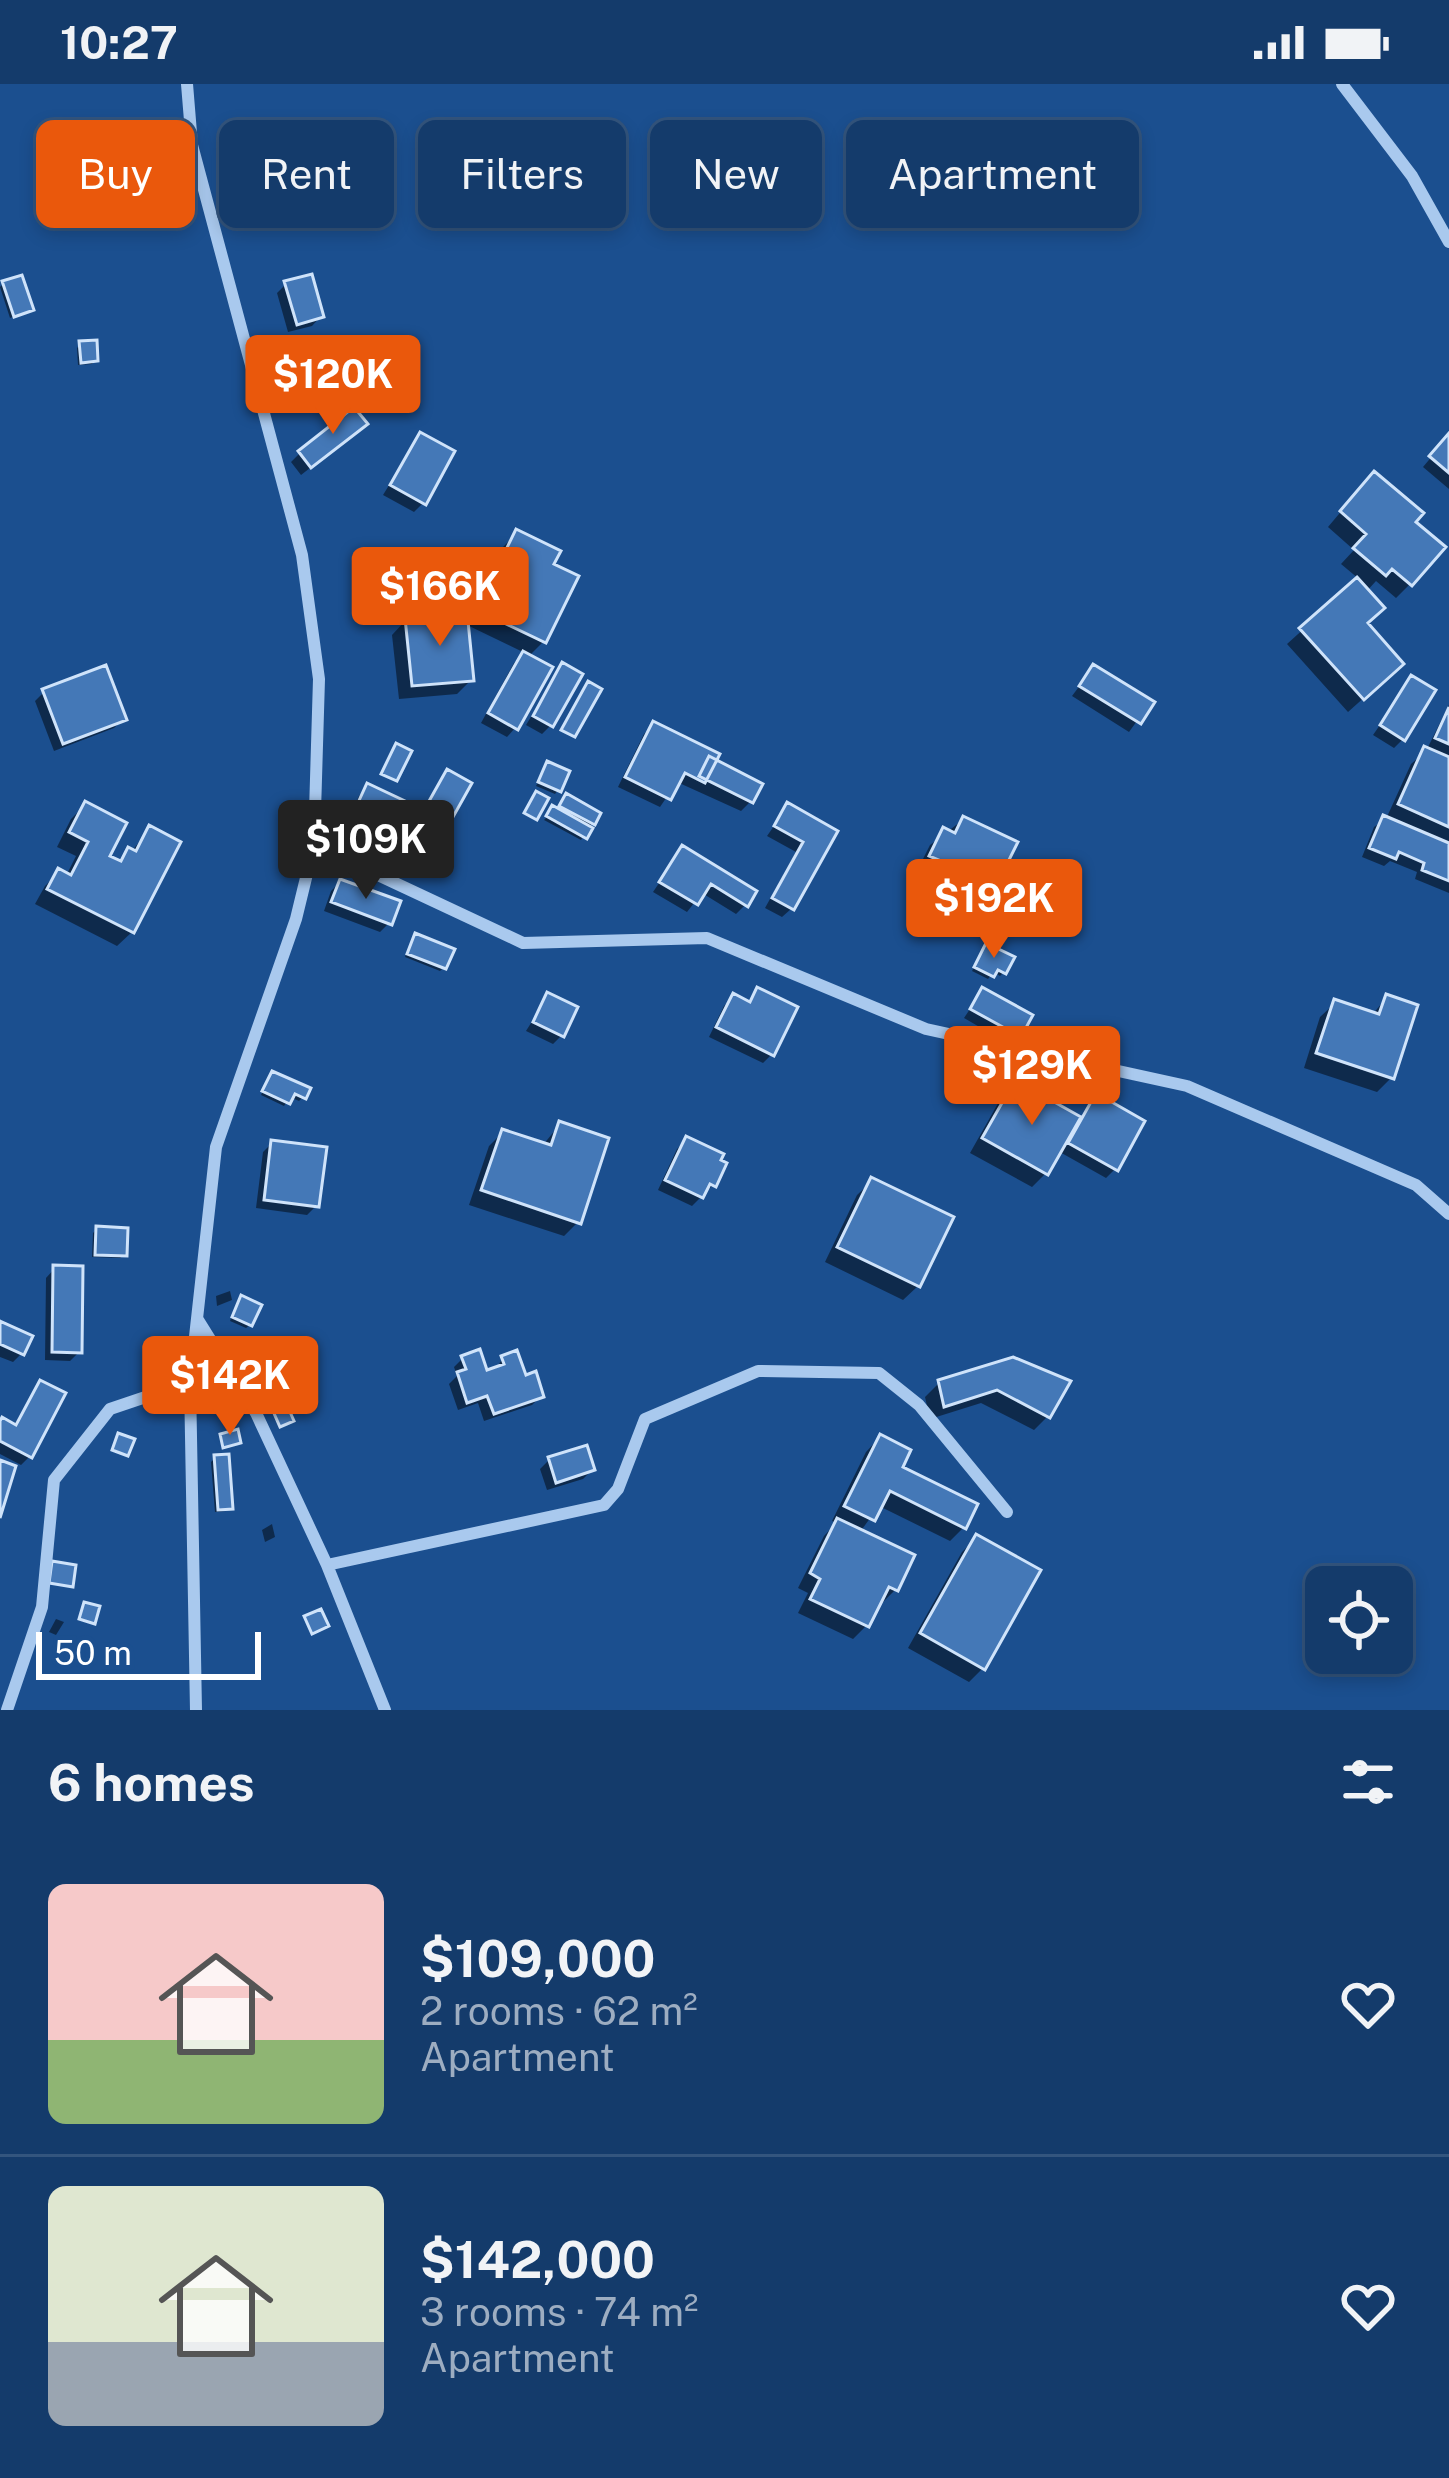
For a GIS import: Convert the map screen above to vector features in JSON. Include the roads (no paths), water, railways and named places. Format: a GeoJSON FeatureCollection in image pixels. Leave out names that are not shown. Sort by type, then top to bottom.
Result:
{"type":"FeatureCollection","features":[{"type":"Feature","properties":{"kind":"street"},"geometry":{"type":"LineString","coordinates":[[187,84],[192,146],[302,555],[319,679],[314,844],[296,919],[216,1147],[190,1382],[196,1710]]}},
{"type":"Feature","properties":{"kind":"street"},"geometry":{"type":"LineString","coordinates":[[1342,84],[1412,176],[1449,242]]}},
{"type":"Feature","properties":{"kind":"street"},"geometry":{"type":"LineString","coordinates":[[314,844],[524,943],[707,938],[926,1029],[1187,1086],[1416,1185],[1449,1214]]}},
{"type":"Feature","properties":{"kind":"street"},"geometry":{"type":"LineString","coordinates":[[197,1319],[256,1413],[327,1565],[385,1710]]}},
{"type":"Feature","properties":{"kind":"street"},"geometry":{"type":"LineString","coordinates":[[327,1565],[604,1505],[618,1489],[645,1419],[758,1371],[879,1373],[919,1405],[1007,1512]]}},
{"type":"Feature","properties":{"kind":"street"},"geometry":{"type":"LineString","coordinates":[[7,1710],[42,1607],[55,1480],[110,1409],[190,1382]]}}]}
